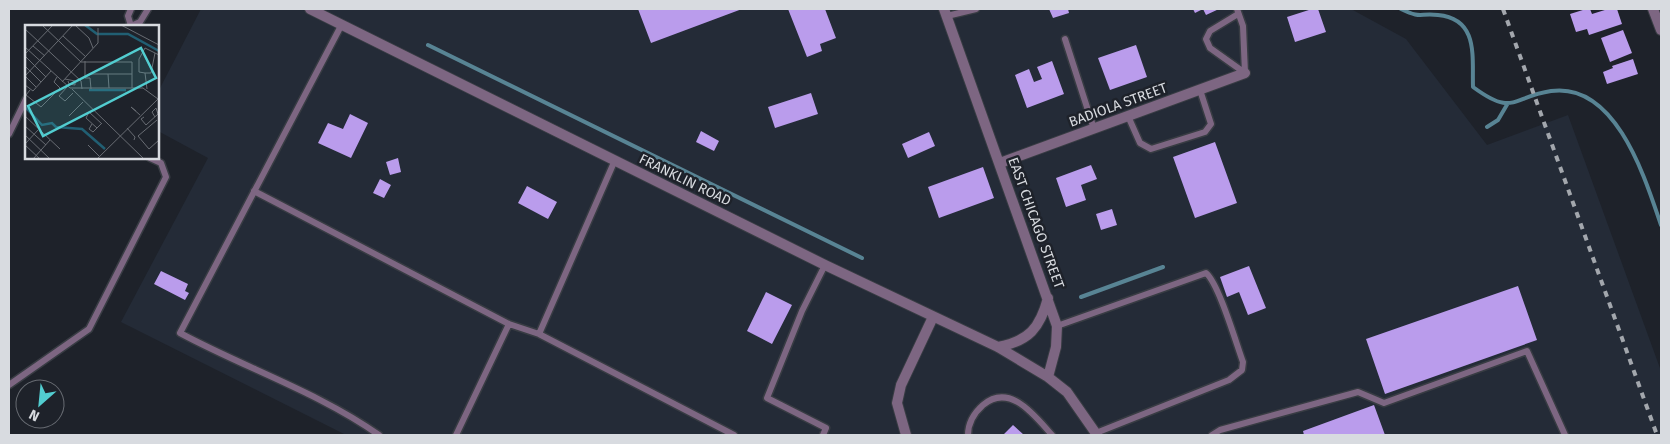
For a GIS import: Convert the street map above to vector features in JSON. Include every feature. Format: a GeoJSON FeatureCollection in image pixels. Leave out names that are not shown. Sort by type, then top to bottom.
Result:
{"type":"FeatureCollection","features":[{"type":"Feature","properties":{"kind":"street","name":"FRANKLIN ROAD"},"geometry":{"type":"LineString","coordinates":[[310,9],[825,265],[998,347],[1048,377]]}},
{"type":"Feature","properties":{"kind":"street"},"geometry":{"type":"LineString","coordinates":[[1653,9],[1661,30]]}},
{"type":"Feature","properties":{"kind":"street","name":"EAST CHICAGO STREET"},"geometry":{"type":"LineString","coordinates":[[945,12],[1057,326],[1056,347],[1048,377]]}},
{"type":"Feature","properties":{"kind":"street","name":"BADIOLA STREET"},"geometry":{"type":"LineString","coordinates":[[1000,163],[1245,73]]}},
{"type":"Feature","properties":{"kind":"street"},"geometry":{"type":"LineString","coordinates":[[998,347],[1014,344],[1037,326],[1043,319],[1048,298]]}},
{"type":"Feature","properties":{"kind":"street"},"geometry":{"type":"LineString","coordinates":[[906,435],[900,421],[897,403],[900,385],[933,317]]}},
{"type":"Feature","properties":{"kind":"street"},"geometry":{"type":"LineString","coordinates":[[1048,377],[1067,392],[1096,434]]}},
{"type":"Feature","properties":{"kind":"lane"},"geometry":{"type":"LineString","coordinates":[[131,9],[128,16],[131,25]]}},
{"type":"Feature","properties":{"kind":"lane"},"geometry":{"type":"LineString","coordinates":[[133,25],[140,22],[148,9]]}},
{"type":"Feature","properties":{"kind":"lane"},"geometry":{"type":"LineString","coordinates":[[945,12],[976,9]]}},
{"type":"Feature","properties":{"kind":"lane"},"geometry":{"type":"LineString","coordinates":[[1237,11],[1243,26],[1245,73],[1210,48],[1206,39],[1210,32],[1237,11]]}},
{"type":"Feature","properties":{"kind":"lane"},"geometry":{"type":"LineString","coordinates":[[342,24],[180,333],[227,358],[347,414],[379,435]]}},
{"type":"Feature","properties":{"kind":"lane"},"geometry":{"type":"LineString","coordinates":[[1065,39],[1094,129]]}},
{"type":"Feature","properties":{"kind":"lane"},"geometry":{"type":"LineString","coordinates":[[1128,116],[1140,143],[1151,149],[1205,132],[1211,124],[1200,90]]}},
{"type":"Feature","properties":{"kind":"lane"},"geometry":{"type":"LineString","coordinates":[[9,134],[25,101]]}},
{"type":"Feature","properties":{"kind":"lane"},"geometry":{"type":"LineString","coordinates":[[9,385],[89,329],[166,177],[161,163],[152,159]]}},
{"type":"Feature","properties":{"kind":"lane"},"geometry":{"type":"LineString","coordinates":[[539,334],[615,160]]}},
{"type":"Feature","properties":{"kind":"lane"},"geometry":{"type":"LineString","coordinates":[[254,191],[509,324],[539,334],[734,435]]}},
{"type":"Feature","properties":{"kind":"lane"},"geometry":{"type":"LineString","coordinates":[[823,435],[826,428],[767,398],[802,311],[825,265]]}},
{"type":"Feature","properties":{"kind":"lane"},"geometry":{"type":"LineString","coordinates":[[1057,326],[1206,273],[1210,276],[1219,296],[1244,362],[1242,370],[1222,383],[1096,434]]}},
{"type":"Feature","properties":{"kind":"lane"},"geometry":{"type":"LineString","coordinates":[[456,435],[509,324]]}},
{"type":"Feature","properties":{"kind":"lane"},"geometry":{"type":"LineString","coordinates":[[1212,435],[1220,430],[1358,392],[1384,403],[1527,351],[1565,435]]}},
{"type":"Feature","properties":{"kind":"lane"},"geometry":{"type":"LineString","coordinates":[[968,435],[971,420],[977,410],[990,399],[1001,396],[1028,408],[1052,435]]}},
{"type":"Feature","properties":{"kind":"shaded area"},"geometry":{"type":"Polygon","coordinates":[[[201,9],[1351,9],[1406,39],[1487,145],[1568,115],[1661,371],[1661,435],[346,435],[121,322],[208,158],[159,132],[159,90],[201,9]]]}},
{"type":"Feature","properties":{"kind":"building"},"geometry":{"type":"Polygon","coordinates":[[[638,9],[742,9],[651,43],[638,9]]]}},
{"type":"Feature","properties":{"kind":"building"},"geometry":{"type":"Polygon","coordinates":[[[788,9],[825,9],[836,38],[820,44],[822,51],[807,57],[788,9]]]}},
{"type":"Feature","properties":{"kind":"building"},"geometry":{"type":"Polygon","coordinates":[[[1049,9],[1068,9],[1069,13],[1053,18],[1049,9]]]}},
{"type":"Feature","properties":{"kind":"building"},"geometry":{"type":"Polygon","coordinates":[[[1193,9],[1203,9],[1195,13],[1193,9]]]}},
{"type":"Feature","properties":{"kind":"building"},"geometry":{"type":"Polygon","coordinates":[[[1203,9],[1219,9],[1206,15],[1203,9]]]}},
{"type":"Feature","properties":{"kind":"building"},"geometry":{"type":"Polygon","coordinates":[[[1318,9],[1326,32],[1295,42],[1287,17],[1318,9]]]}},
{"type":"Feature","properties":{"kind":"building"},"geometry":{"type":"Polygon","coordinates":[[[1590,9],[1592,14],[1608,9],[1617,9],[1622,24],[1589,35],[1587,29],[1576,32],[1570,14],[1590,9]]]}},
{"type":"Feature","properties":{"kind":"building"},"geometry":{"type":"Polygon","coordinates":[[[1623,30],[1632,53],[1610,62],[1601,38],[1623,30]]]}},
{"type":"Feature","properties":{"kind":"building"},"geometry":{"type":"Polygon","coordinates":[[[1136,45],[1147,77],[1110,90],[1098,58],[1136,45]]]}},
{"type":"Feature","properties":{"kind":"building"},"geometry":{"type":"Polygon","coordinates":[[[1633,59],[1638,74],[1607,84],[1603,72],[1613,68],[1612,66],[1633,59]]]}},
{"type":"Feature","properties":{"kind":"building"},"geometry":{"type":"Polygon","coordinates":[[[1052,61],[1064,94],[1027,108],[1015,75],[1029,69],[1034,82],[1042,79],[1037,67],[1052,61]]]}},
{"type":"Feature","properties":{"kind":"building"},"geometry":{"type":"Polygon","coordinates":[[[811,93],[818,114],[775,128],[768,107],[811,93]]]}},
{"type":"Feature","properties":{"kind":"building"},"geometry":{"type":"Polygon","coordinates":[[[350,114],[368,123],[351,158],[318,143],[328,123],[343,129],[350,114]]]}},
{"type":"Feature","properties":{"kind":"building"},"geometry":{"type":"Polygon","coordinates":[[[701,131],[719,141],[714,151],[696,142],[701,131]]]}},
{"type":"Feature","properties":{"kind":"building"},"geometry":{"type":"Polygon","coordinates":[[[929,132],[935,146],[908,158],[902,144],[929,132]]]}},
{"type":"Feature","properties":{"kind":"building"},"geometry":{"type":"Polygon","coordinates":[[[1215,142],[1237,203],[1195,218],[1173,157],[1215,142]]]}},
{"type":"Feature","properties":{"kind":"building"},"geometry":{"type":"Polygon","coordinates":[[[398,158],[401,172],[390,175],[386,162],[398,158]]]}},
{"type":"Feature","properties":{"kind":"building"},"geometry":{"type":"Polygon","coordinates":[[[1091,165],[1097,179],[1081,185],[1086,200],[1066,207],[1056,178],[1091,165]]]}},
{"type":"Feature","properties":{"kind":"building"},"geometry":{"type":"Polygon","coordinates":[[[983,167],[994,198],[939,218],[928,187],[983,167]]]}},
{"type":"Feature","properties":{"kind":"building"},"geometry":{"type":"Polygon","coordinates":[[[380,179],[391,185],[384,198],[373,193],[380,179]]]}},
{"type":"Feature","properties":{"kind":"building"},"geometry":{"type":"Polygon","coordinates":[[[527,186],[557,202],[548,219],[518,203],[527,186]]]}},
{"type":"Feature","properties":{"kind":"building"},"geometry":{"type":"Polygon","coordinates":[[[1112,209],[1117,225],[1101,230],[1096,214],[1112,209]]]}},
{"type":"Feature","properties":{"kind":"building"},"geometry":{"type":"Polygon","coordinates":[[[1249,266],[1266,308],[1248,315],[1239,292],[1227,297],[1220,277],[1249,266]]]}},
{"type":"Feature","properties":{"kind":"building"},"geometry":{"type":"Polygon","coordinates":[[[161,271],[188,284],[185,291],[189,293],[185,300],[154,284],[161,271]]]}},
{"type":"Feature","properties":{"kind":"building"},"geometry":{"type":"Polygon","coordinates":[[[1518,286],[1537,340],[1385,394],[1366,339],[1518,286]]]}},
{"type":"Feature","properties":{"kind":"building"},"geometry":{"type":"Polygon","coordinates":[[[766,292],[792,305],[772,344],[747,331],[766,292]]]}},
{"type":"Feature","properties":{"kind":"building"},"geometry":{"type":"Polygon","coordinates":[[[1374,405],[1385,435],[1304,435],[1303,431],[1374,405]]]}},
{"type":"Feature","properties":{"kind":"building"},"geometry":{"type":"Polygon","coordinates":[[[1013,425],[1024,435],[1003,435],[1013,425]]]}},
{"type":"Feature","properties":{"kind":"waterway"},"geometry":{"type":"LineString","coordinates":[[1401,9],[1417,15],[1438,15],[1451,18],[1461,24],[1467,32],[1470,41],[1473,87],[1486,96],[1505,103],[1551,91],[1574,92],[1593,102],[1610,117],[1624,137],[1646,183],[1661,225]]}},
{"type":"Feature","properties":{"kind":"waterway"},"geometry":{"type":"LineString","coordinates":[[428,45],[862,258]]}},
{"type":"Feature","properties":{"kind":"waterway"},"geometry":{"type":"LineString","coordinates":[[1487,127],[1498,120],[1508,103]]}},
{"type":"Feature","properties":{"kind":"waterway"},"geometry":{"type":"LineString","coordinates":[[1081,297],[1163,267]]}},
{"type":"Feature","properties":{"kind":"railway"},"geometry":{"type":"LineString","coordinates":[[1503,9],[1657,435]]}}]}
